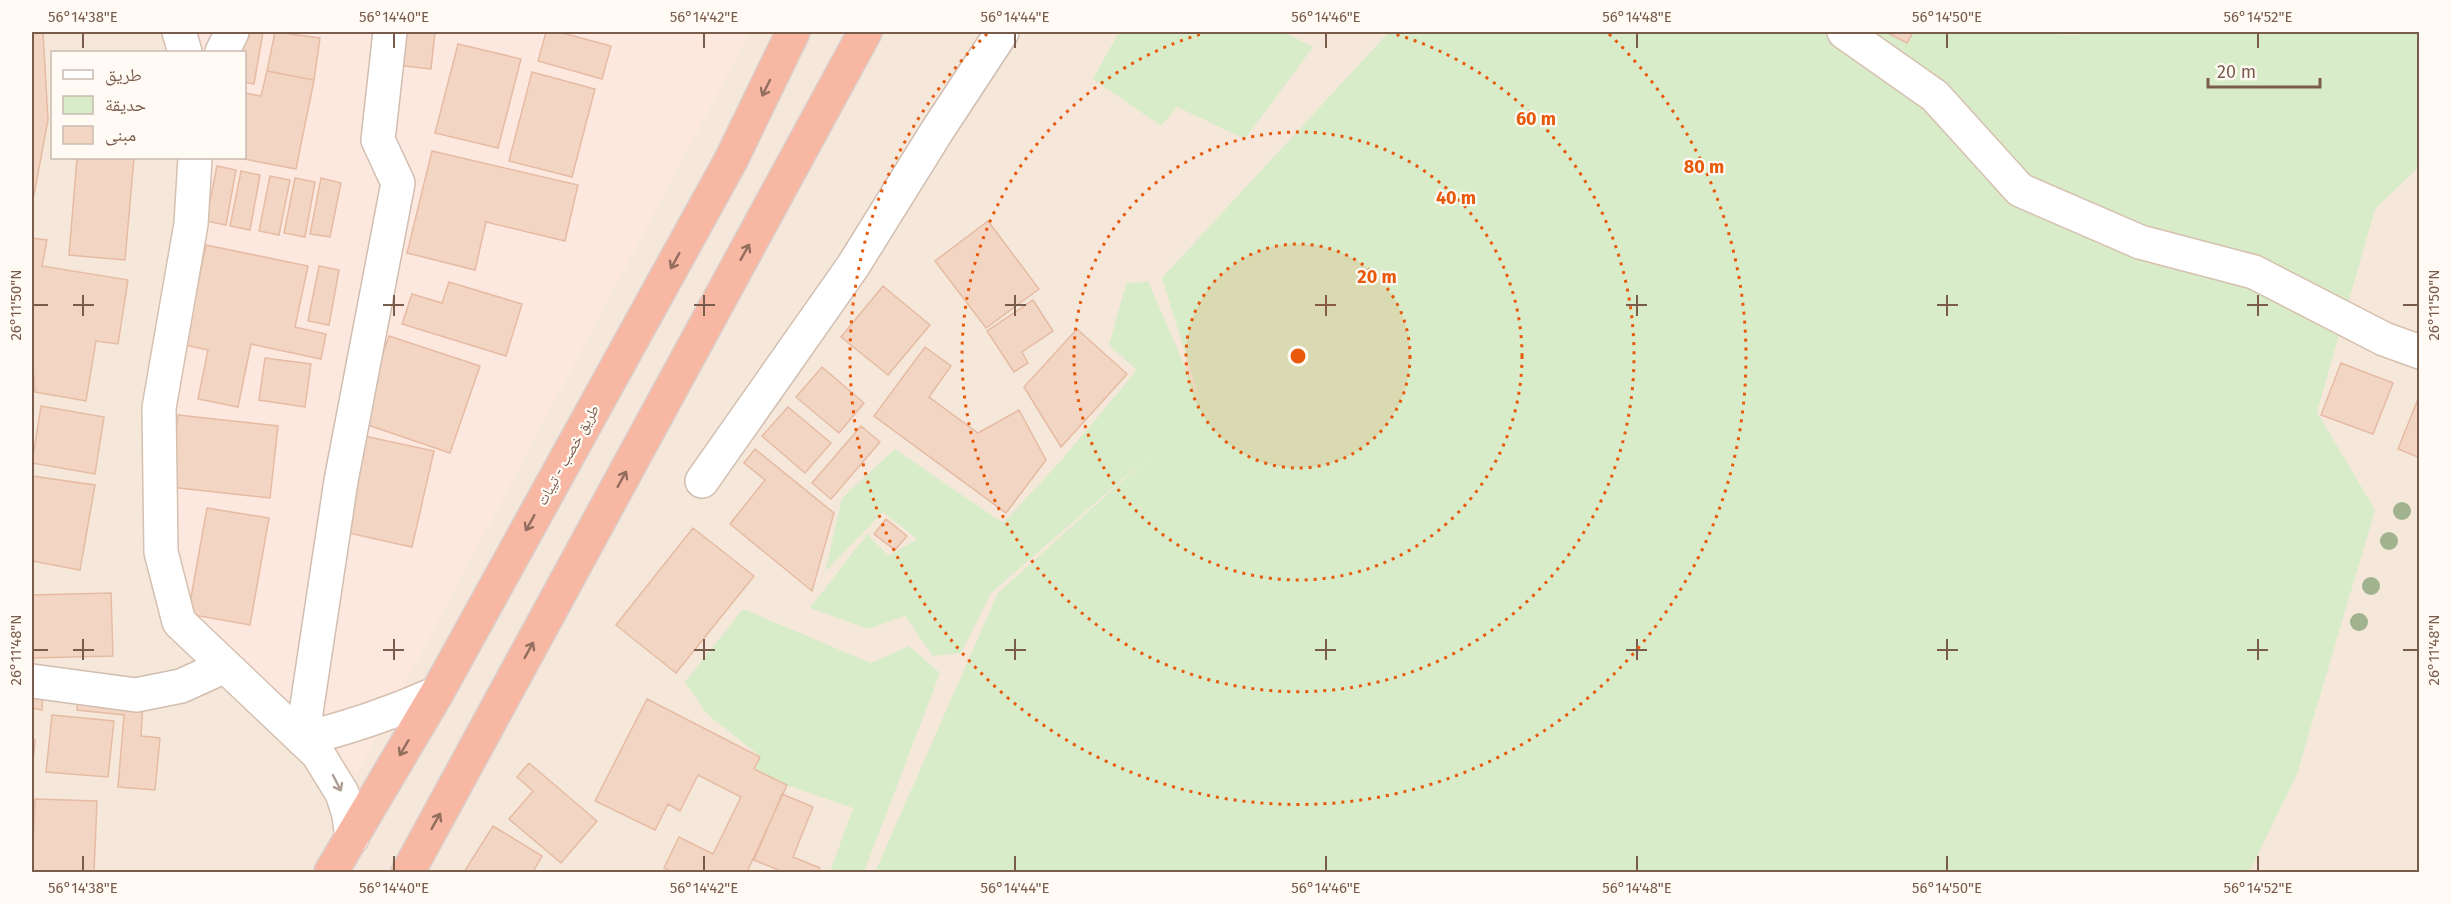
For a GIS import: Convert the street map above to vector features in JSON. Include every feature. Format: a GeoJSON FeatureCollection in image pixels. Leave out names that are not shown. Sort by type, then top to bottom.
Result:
{"type":"FeatureCollection","features":[{"type":"Feature","properties":{"kind":"highway","name":"طريق خصب - تيبات"},"geometry":{"type":"LineString","coordinates":[[331,873],[436,693],[731,160],[793,32]]}},
{"type":"Feature","properties":{"kind":"highway"},"geometry":{"type":"LineString","coordinates":[[408,873],[865,32]]}},
{"type":"Feature","properties":{"kind":"street"},"geometry":{"type":"LineString","coordinates":[[179,32],[185,51]]}},
{"type":"Feature","properties":{"kind":"street"},"geometry":{"type":"LineString","coordinates":[[222,51],[232,32]]}},
{"type":"Feature","properties":{"kind":"street"},"geometry":{"type":"LineString","coordinates":[[302,739],[341,481],[398,183],[378,140],[390,32]]}},
{"type":"Feature","properties":{"kind":"street"},"geometry":{"type":"LineString","coordinates":[[702,481],[853,267],[937,131],[1002,32]]}},
{"type":"Feature","properties":{"kind":"street"},"geometry":{"type":"LineString","coordinates":[[1844,32],[1935,96],[2020,190],[2140,242],[2254,272],[2385,339],[2420,352]]}},
{"type":"Feature","properties":{"kind":"street"},"geometry":{"type":"LineString","coordinates":[[195,159],[191,224],[159,408],[161,552],[179,622],[318,754],[342,794],[349,815],[352,838]]}},
{"type":"Feature","properties":{"kind":"street"},"geometry":{"type":"LineString","coordinates":[[32,681],[136,695],[181,686],[225,666]]}},
{"type":"Feature","properties":{"kind":"street"},"geometry":{"type":"LineString","coordinates":[[302,739],[348,728],[393,713],[436,693]]}},
{"type":"Feature","properties":{"kind":"shaded area"},"geometry":{"type":"Polygon","coordinates":[[[32,32],[2419,32],[2419,872],[32,872],[32,32]]]}},
{"type":"Feature","properties":{"kind":"shaded area"},"geometry":{"type":"Polygon","coordinates":[[[183,32],[750,32],[351,785],[183,621],[163,414],[197,159],[246,159],[246,51],[188,51],[183,32]]]}},
{"type":"Feature","properties":{"kind":"green space"},"geometry":{"type":"Polygon","coordinates":[[[1119,32],[1284,32],[1313,47],[1245,139],[1177,107],[1161,126],[1093,79],[1119,32]]]}},
{"type":"Feature","properties":{"kind":"green space"},"geometry":{"type":"Polygon","coordinates":[[[1389,32],[2014,32],[2076,35],[2078,32],[2419,32],[2419,167],[2375,209],[2317,412],[2375,510],[2296,777],[2249,872],[875,872],[998,593],[1161,446],[991,593],[961,653],[933,656],[905,616],[868,629],[810,608],[867,534],[889,556],[917,539],[883,512],[825,572],[842,498],[895,449],[1003,523],[1058,464],[1137,370],[1109,345],[1126,284],[1148,281],[1200,401],[1162,278],[1389,32]]]}},
{"type":"Feature","properties":{"kind":"green space"},"geometry":{"type":"Polygon","coordinates":[[[743,609],[871,663],[909,646],[940,673],[864,872],[830,872],[853,808],[754,774],[760,756],[707,714],[685,682],[743,609]]]}},
{"type":"Feature","properties":{"kind":"building"},"geometry":{"type":"Polygon","coordinates":[[[32,32],[43,32],[48,120],[34,195],[32,195],[32,32]]]}},
{"type":"Feature","properties":{"kind":"building"},"geometry":{"type":"Polygon","coordinates":[[[243,32],[263,32],[254,84],[246,82],[246,51],[239,51],[243,32]]]}},
{"type":"Feature","properties":{"kind":"building"},"geometry":{"type":"Polygon","coordinates":[[[275,32],[320,38],[314,80],[267,71],[275,32]]]}},
{"type":"Feature","properties":{"kind":"building"},"geometry":{"type":"Polygon","coordinates":[[[399,32],[435,32],[431,69],[395,65],[399,32]]]}},
{"type":"Feature","properties":{"kind":"building"},"geometry":{"type":"Polygon","coordinates":[[[546,32],[559,32],[611,46],[602,79],[538,61],[546,32]]]}},
{"type":"Feature","properties":{"kind":"building"},"geometry":{"type":"Polygon","coordinates":[[[1886,32],[1913,32],[1907,43],[1886,32]]]}},
{"type":"Feature","properties":{"kind":"building"},"geometry":{"type":"Polygon","coordinates":[[[458,44],[521,59],[498,148],[435,133],[458,44]]]}},
{"type":"Feature","properties":{"kind":"building"},"geometry":{"type":"Polygon","coordinates":[[[267,71],[314,80],[296,169],[244,159],[246,159],[246,93],[261,96],[267,71]]]}},
{"type":"Feature","properties":{"kind":"building"},"geometry":{"type":"Polygon","coordinates":[[[532,72],[595,89],[572,177],[509,161],[532,72]]]}},
{"type":"Feature","properties":{"kind":"building"},"geometry":{"type":"Polygon","coordinates":[[[432,151],[578,185],[565,241],[486,222],[475,270],[407,253],[432,151]]]}},
{"type":"Feature","properties":{"kind":"building"},"geometry":{"type":"Polygon","coordinates":[[[77,159],[134,159],[125,260],[69,255],[77,159]]]}},
{"type":"Feature","properties":{"kind":"building"},"geometry":{"type":"Polygon","coordinates":[[[217,166],[236,170],[226,225],[206,221],[217,166]]]}},
{"type":"Feature","properties":{"kind":"building"},"geometry":{"type":"Polygon","coordinates":[[[241,171],[260,175],[250,230],[230,226],[241,171]]]}},
{"type":"Feature","properties":{"kind":"building"},"geometry":{"type":"Polygon","coordinates":[[[270,176],[290,180],[279,235],[259,231],[270,176]]]}},
{"type":"Feature","properties":{"kind":"building"},"geometry":{"type":"Polygon","coordinates":[[[295,178],[315,182],[305,237],[284,233],[295,178]]]}},
{"type":"Feature","properties":{"kind":"building"},"geometry":{"type":"Polygon","coordinates":[[[321,178],[341,183],[330,237],[310,234],[321,178]]]}},
{"type":"Feature","properties":{"kind":"building"},"geometry":{"type":"Polygon","coordinates":[[[988,221],[1039,289],[986,328],[935,261],[988,221]]]}},
{"type":"Feature","properties":{"kind":"building"},"geometry":{"type":"Polygon","coordinates":[[[32,238],[47,240],[42,266],[128,280],[118,344],[96,341],[86,401],[35,392],[32,350],[32,238]]]}},
{"type":"Feature","properties":{"kind":"building"},"geometry":{"type":"Polygon","coordinates":[[[206,245],[308,266],[295,327],[326,334],[321,359],[251,344],[238,407],[198,399],[208,350],[185,345],[206,245]]]}},
{"type":"Feature","properties":{"kind":"building"},"geometry":{"type":"Polygon","coordinates":[[[319,266],[339,270],[329,325],[308,321],[319,266]]]}},
{"type":"Feature","properties":{"kind":"building"},"geometry":{"type":"Polygon","coordinates":[[[449,282],[522,304],[506,356],[402,324],[412,294],[442,303],[449,282]]]}},
{"type":"Feature","properties":{"kind":"building"},"geometry":{"type":"Polygon","coordinates":[[[883,286],[930,325],[888,375],[841,337],[883,286]]]}},
{"type":"Feature","properties":{"kind":"building"},"geometry":{"type":"Polygon","coordinates":[[[1033,300],[1053,331],[1022,352],[1028,363],[1014,372],[987,331],[1033,300]]]}},
{"type":"Feature","properties":{"kind":"building"},"geometry":{"type":"Polygon","coordinates":[[[1077,329],[1127,374],[1061,447],[1024,387],[1077,329]]]}},
{"type":"Feature","properties":{"kind":"building"},"geometry":{"type":"Polygon","coordinates":[[[389,336],[480,366],[450,453],[359,422],[389,336]]]}},
{"type":"Feature","properties":{"kind":"building"},"geometry":{"type":"Polygon","coordinates":[[[925,347],[951,366],[929,397],[978,433],[1019,410],[1046,460],[1006,513],[874,416],[925,347]]]}},
{"type":"Feature","properties":{"kind":"building"},"geometry":{"type":"Polygon","coordinates":[[[265,358],[311,364],[305,407],[259,400],[265,358]]]}},
{"type":"Feature","properties":{"kind":"building"},"geometry":{"type":"Polygon","coordinates":[[[2341,363],[2393,383],[2373,434],[2321,415],[2341,363]]]}},
{"type":"Feature","properties":{"kind":"building"},"geometry":{"type":"Polygon","coordinates":[[[822,367],[864,403],[839,433],[796,397],[822,367]]]}},
{"type":"Feature","properties":{"kind":"building"},"geometry":{"type":"Polygon","coordinates":[[[2420,394],[2420,458],[2398,449],[2420,394]]]}},
{"type":"Feature","properties":{"kind":"building"},"geometry":{"type":"Polygon","coordinates":[[[41,406],[104,417],[95,474],[32,463],[41,406]]]}},
{"type":"Feature","properties":{"kind":"building"},"geometry":{"type":"Polygon","coordinates":[[[788,407],[831,443],[805,473],[762,436],[788,407]]]}},
{"type":"Feature","properties":{"kind":"building"},"geometry":{"type":"Polygon","coordinates":[[[178,415],[278,426],[270,498],[170,487],[178,415]]]}},
{"type":"Feature","properties":{"kind":"building"},"geometry":{"type":"Polygon","coordinates":[[[861,426],[880,442],[831,499],[812,483],[861,426]]]}},
{"type":"Feature","properties":{"kind":"building"},"geometry":{"type":"Polygon","coordinates":[[[364,436],[434,451],[412,547],[344,532],[364,436]]]}},
{"type":"Feature","properties":{"kind":"building"},"geometry":{"type":"Polygon","coordinates":[[[755,449],[834,513],[812,591],[730,524],[765,480],[744,463],[755,449]]]}},
{"type":"Feature","properties":{"kind":"building"},"geometry":{"type":"Polygon","coordinates":[[[32,476],[95,485],[80,570],[32,561],[32,476]]]}},
{"type":"Feature","properties":{"kind":"building"},"geometry":{"type":"Polygon","coordinates":[[[207,508],[269,518],[250,625],[188,614],[207,508]]]}},
{"type":"Feature","properties":{"kind":"building"},"geometry":{"type":"Polygon","coordinates":[[[886,519],[907,536],[895,550],[874,534],[886,519]]]}},
{"type":"Feature","properties":{"kind":"building"},"geometry":{"type":"Polygon","coordinates":[[[693,528],[754,576],[676,673],[616,625],[693,528]]]}},
{"type":"Feature","properties":{"kind":"building"},"geometry":{"type":"Polygon","coordinates":[[[111,593],[113,656],[32,658],[32,595],[111,593]]]}},
{"type":"Feature","properties":{"kind":"building"},"geometry":{"type":"Polygon","coordinates":[[[32,690],[43,691],[42,710],[32,708],[32,690]]]}},
{"type":"Feature","properties":{"kind":"building"},"geometry":{"type":"Polygon","coordinates":[[[78,697],[143,703],[141,736],[160,738],[155,790],[118,787],[124,715],[77,710],[78,697]]]}},
{"type":"Feature","properties":{"kind":"building"},"geometry":{"type":"Polygon","coordinates":[[[647,699],[760,757],[754,769],[787,785],[747,872],[673,872],[664,868],[679,837],[713,854],[741,797],[698,775],[680,811],[668,804],[655,830],[595,801],[647,699]]]}},
{"type":"Feature","properties":{"kind":"building"},"geometry":{"type":"Polygon","coordinates":[[[52,715],[114,721],[108,777],[46,772],[52,715]]]}},
{"type":"Feature","properties":{"kind":"building"},"geometry":{"type":"Polygon","coordinates":[[[32,740],[35,740],[32,774],[32,740]]]}},
{"type":"Feature","properties":{"kind":"building"},"geometry":{"type":"Polygon","coordinates":[[[529,763],[597,821],[561,863],[509,819],[533,791],[517,777],[529,763]]]}},
{"type":"Feature","properties":{"kind":"building"},"geometry":{"type":"Polygon","coordinates":[[[782,794],[813,807],[793,857],[820,868],[818,872],[783,872],[754,860],[782,794]]]}},
{"type":"Feature","properties":{"kind":"building"},"geometry":{"type":"Polygon","coordinates":[[[35,799],[97,801],[94,872],[32,872],[35,799]]]}},
{"type":"Feature","properties":{"kind":"building"},"geometry":{"type":"Polygon","coordinates":[[[493,826],[542,856],[533,872],[464,872],[493,826]]]}}]}
